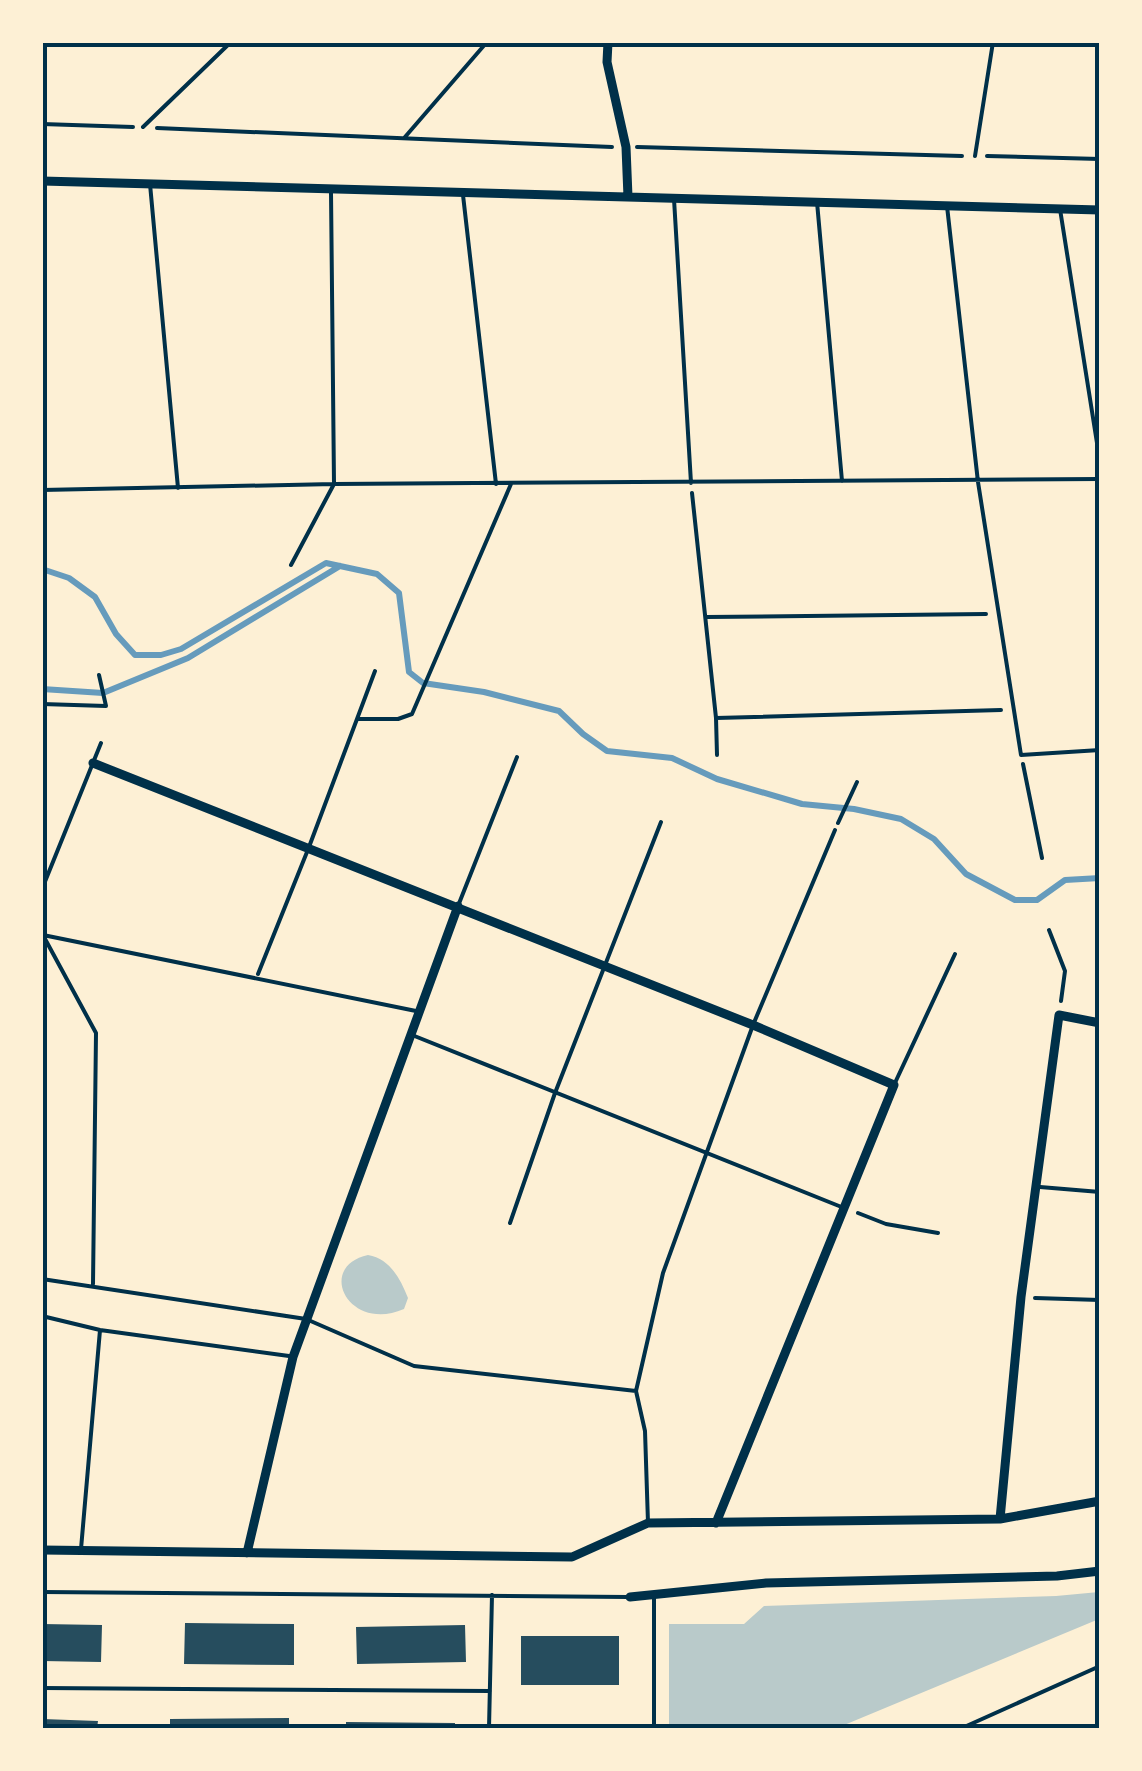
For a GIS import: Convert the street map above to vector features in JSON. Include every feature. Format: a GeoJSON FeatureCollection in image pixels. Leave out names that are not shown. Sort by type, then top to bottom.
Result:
{"type":"FeatureCollection","features":[{"type":"Feature","properties":{"kind":"street"},"geometry":{"type":"LineString","coordinates":[[608,42],[607,62],[626,147],[628,196]]}},
{"type":"Feature","properties":{"kind":"street"},"geometry":{"type":"LineString","coordinates":[[42,181],[1100,210]]}},
{"type":"Feature","properties":{"kind":"street"},"geometry":{"type":"LineString","coordinates":[[93,763],[458,906],[894,1085],[716,1523]]}},
{"type":"Feature","properties":{"kind":"street"},"geometry":{"type":"LineString","coordinates":[[247,1554],[292,1357],[458,906]]}},
{"type":"Feature","properties":{"kind":"street"},"geometry":{"type":"LineString","coordinates":[[1000,1519],[1020,1298],[1059,1015],[1100,1023]]}},
{"type":"Feature","properties":{"kind":"street"},"geometry":{"type":"LineString","coordinates":[[42,1550],[572,1556],[648,1523],[1000,1519],[1100,1500]]}},
{"type":"Feature","properties":{"kind":"street"},"geometry":{"type":"LineString","coordinates":[[630,1597],[766,1583],[1057,1576],[1100,1571]]}},
{"type":"Feature","properties":{"kind":"lane"},"geometry":{"type":"LineString","coordinates":[[143,127],[231,42]]}},
{"type":"Feature","properties":{"kind":"lane"},"geometry":{"type":"LineString","coordinates":[[975,156],[993,42]]}},
{"type":"Feature","properties":{"kind":"lane"},"geometry":{"type":"LineString","coordinates":[[150,182],[178,488]]}},
{"type":"Feature","properties":{"kind":"lane"},"geometry":{"type":"LineString","coordinates":[[291,565],[334,484],[331,187]]}},
{"type":"Feature","properties":{"kind":"lane"},"geometry":{"type":"LineString","coordinates":[[462,190],[496,485]]}},
{"type":"Feature","properties":{"kind":"lane"},"geometry":{"type":"LineString","coordinates":[[674,198],[691,483]]}},
{"type":"Feature","properties":{"kind":"lane"},"geometry":{"type":"LineString","coordinates":[[817,202],[842,482]]}},
{"type":"Feature","properties":{"kind":"lane"},"geometry":{"type":"LineString","coordinates":[[946,206],[978,482],[1020,755],[1100,750]]}},
{"type":"Feature","properties":{"kind":"lane"},"geometry":{"type":"LineString","coordinates":[[1060,209],[1100,462]]}},
{"type":"Feature","properties":{"kind":"lane"},"geometry":{"type":"LineString","coordinates":[[42,490],[1100,479]]}},
{"type":"Feature","properties":{"kind":"lane"},"geometry":{"type":"LineString","coordinates":[[356,719],[398,719],[412,714],[511,484]]}},
{"type":"Feature","properties":{"kind":"lane"},"geometry":{"type":"LineString","coordinates":[[257,976],[310,847],[375,670]]}},
{"type":"Feature","properties":{"kind":"lane"},"geometry":{"type":"LineString","coordinates":[[42,889],[101,743]]}},
{"type":"Feature","properties":{"kind":"lane"},"geometry":{"type":"LineString","coordinates":[[458,906],[517,757]]}},
{"type":"Feature","properties":{"kind":"lane"},"geometry":{"type":"LineString","coordinates":[[510,1223],[554,1093],[662,822]]}},
{"type":"Feature","properties":{"kind":"lane"},"geometry":{"type":"LineString","coordinates":[[648,1523],[645,1431],[636,1391],[663,1273],[753,1025],[835,830]]}},
{"type":"Feature","properties":{"kind":"lane"},"geometry":{"type":"LineString","coordinates":[[43,934],[418,1011]]}},
{"type":"Feature","properties":{"kind":"lane"},"geometry":{"type":"LineString","coordinates":[[43,934],[96,1033],[93,1284]]}},
{"type":"Feature","properties":{"kind":"lane"},"geometry":{"type":"LineString","coordinates":[[894,1085],[955,954]]}},
{"type":"Feature","properties":{"kind":"lane"},"geometry":{"type":"LineString","coordinates":[[410,1034],[844,1208]]}},
{"type":"Feature","properties":{"kind":"lane"},"geometry":{"type":"LineString","coordinates":[[1035,1187],[1100,1192]]}},
{"type":"Feature","properties":{"kind":"lane"},"geometry":{"type":"LineString","coordinates":[[42,1278],[306,1319],[414,1366],[636,1391]]}},
{"type":"Feature","properties":{"kind":"lane"},"geometry":{"type":"LineString","coordinates":[[42,1316],[100,1330],[292,1357]]}},
{"type":"Feature","properties":{"kind":"lane"},"geometry":{"type":"LineString","coordinates":[[80,1551],[100,1330]]}},
{"type":"Feature","properties":{"kind":"lane"},"geometry":{"type":"LineString","coordinates":[[42,1592],[630,1597]]}},
{"type":"Feature","properties":{"kind":"lane"},"geometry":{"type":"LineString","coordinates":[[490,1728],[492,1596]]}},
{"type":"Feature","properties":{"kind":"lane"},"geometry":{"type":"LineString","coordinates":[[654,1597],[654,1728]]}},
{"type":"Feature","properties":{"kind":"lane"},"geometry":{"type":"LineString","coordinates":[[962,1728],[1100,1666]]}},
{"type":"Feature","properties":{"kind":"lane"},"geometry":{"type":"LineString","coordinates":[[42,1688],[490,1692]]}},
{"type":"Feature","properties":{"kind":"path"},"geometry":{"type":"LineString","coordinates":[[404,139],[487,42]]}},
{"type":"Feature","properties":{"kind":"path"},"geometry":{"type":"LineString","coordinates":[[42,124],[626,147],[1100,158]]}},
{"type":"Feature","properties":{"kind":"path"},"geometry":{"type":"LineString","coordinates":[[691,483],[717,755]]}},
{"type":"Feature","properties":{"kind":"path"},"geometry":{"type":"LineString","coordinates":[[706,616],[997,614]]}},
{"type":"Feature","properties":{"kind":"path"},"geometry":{"type":"LineString","coordinates":[[42,704],[106,706],[99,676]]}},
{"type":"Feature","properties":{"kind":"path"},"geometry":{"type":"LineString","coordinates":[[716,718],[1012,710]]}},
{"type":"Feature","properties":{"kind":"path"},"geometry":{"type":"LineString","coordinates":[[1020,755],[1042,858]]}},
{"type":"Feature","properties":{"kind":"path"},"geometry":{"type":"LineString","coordinates":[[845,808],[858,782]]}},
{"type":"Feature","properties":{"kind":"path"},"geometry":{"type":"LineString","coordinates":[[1049,930],[1065,971],[1059,1015]]}},
{"type":"Feature","properties":{"kind":"path"},"geometry":{"type":"LineString","coordinates":[[844,1208],[886,1224],[938,1233]]}},
{"type":"Feature","properties":{"kind":"path"},"geometry":{"type":"LineString","coordinates":[[1020,1298],[1100,1300]]}},
{"type":"Feature","properties":{"kind":"shaded area"},"geometry":{"type":"Polygon","coordinates":[[[368,1255],[388,1265],[398,1277],[408,1298],[404,1309],[384,1314],[368,1312],[354,1306],[346,1296],[344,1272],[352,1262],[368,1255]]]}},
{"type":"Feature","properties":{"kind":"shaded area"},"geometry":{"type":"Polygon","coordinates":[[[1099,1592],[1099,1619],[837,1728],[669,1728],[669,1624],[744,1624],[764,1606],[1099,1592]]]}},
{"type":"Feature","properties":{"kind":"building"},"geometry":{"type":"Polygon","coordinates":[[[185,1623],[294,1624],[294,1665],[184,1664],[185,1623]]]}},
{"type":"Feature","properties":{"kind":"building"},"geometry":{"type":"Polygon","coordinates":[[[42,1624],[102,1625],[101,1662],[42,1661],[42,1624]]]}},
{"type":"Feature","properties":{"kind":"building"},"geometry":{"type":"Polygon","coordinates":[[[465,1625],[466,1662],[357,1664],[356,1627],[465,1625]]]}},
{"type":"Feature","properties":{"kind":"building"},"geometry":{"type":"Polygon","coordinates":[[[521,1636],[619,1636],[619,1685],[521,1685],[521,1636]]]}},
{"type":"Feature","properties":{"kind":"building"},"geometry":{"type":"Polygon","coordinates":[[[289,1718],[289,1728],[170,1728],[170,1719],[289,1718]]]}},
{"type":"Feature","properties":{"kind":"building"},"geometry":{"type":"Polygon","coordinates":[[[42,1719],[98,1721],[97,1728],[42,1728],[42,1719]]]}},
{"type":"Feature","properties":{"kind":"building"},"geometry":{"type":"Polygon","coordinates":[[[346,1722],[455,1723],[455,1728],[346,1728],[346,1722]]]}},
{"type":"Feature","properties":{"kind":"waterway"},"geometry":{"type":"LineString","coordinates":[[42,569],[69,578],[95,597],[116,634],[135,655],[161,655],[181,649],[326,563],[377,574],[399,593],[409,672],[423,683],[484,692],[559,711],[607,751],[672,758],[717,779],[802,804],[901,819],[934,839],[966,874],[1015,900],[1037,900],[1065,880],[1100,878]]}},
{"type":"Feature","properties":{"kind":"waterway"},"geometry":{"type":"LineString","coordinates":[[42,689],[103,693],[188,658],[340,566]]}}]}
